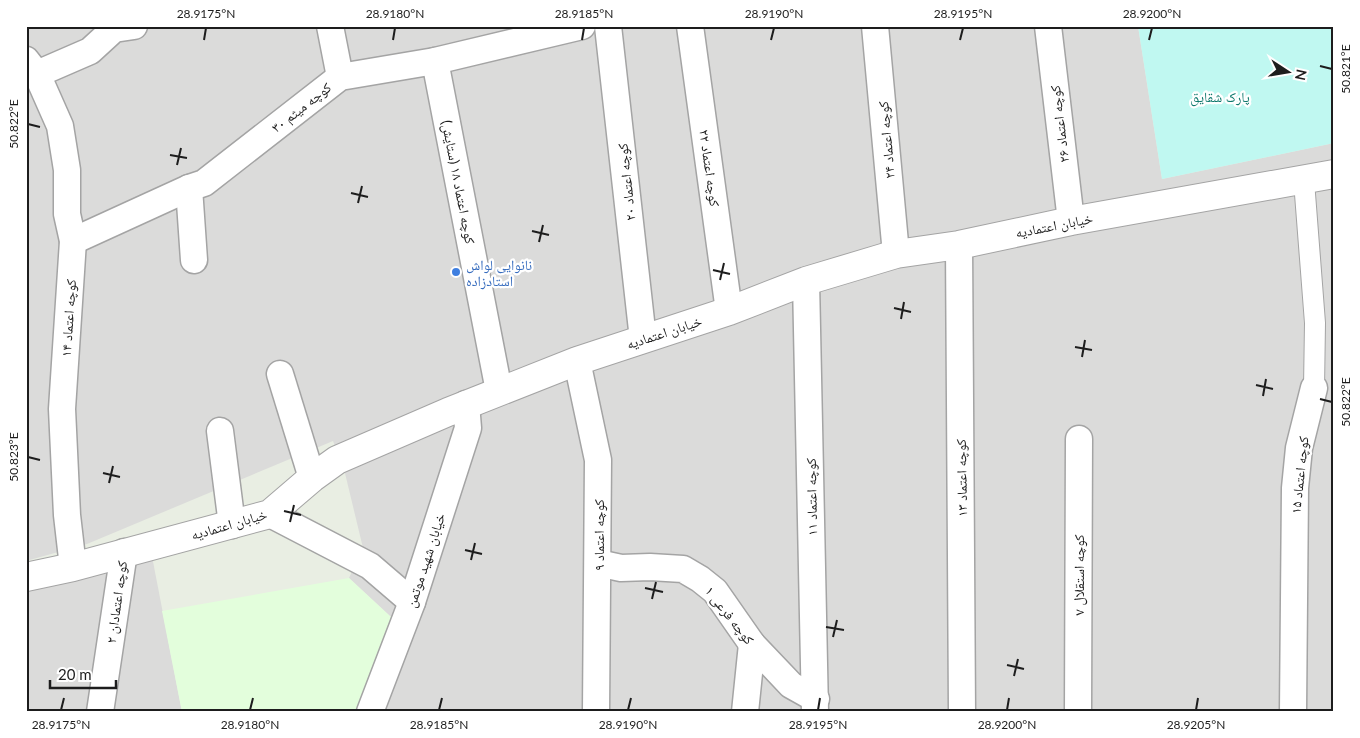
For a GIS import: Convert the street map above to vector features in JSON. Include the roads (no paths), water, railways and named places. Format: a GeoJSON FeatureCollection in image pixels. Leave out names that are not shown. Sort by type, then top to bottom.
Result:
{"type":"FeatureCollection","features":[{"type":"Feature","properties":{"kind":"street"},"geometry":{"type":"LineString","coordinates":[[30,70],[90,51],[114,29],[134,26]]}},
{"type":"Feature","properties":{"kind":"street"},"geometry":{"type":"LineString","coordinates":[[330,26],[340,77]]}},
{"type":"Feature","properties":{"kind":"street","name":"کوچه میثم ۳۰"},"geometry":{"type":"LineString","coordinates":[[73,241],[189,188],[204,183],[340,77],[435,62],[582,26]]}},
{"type":"Feature","properties":{"kind":"street","name":"کوچه اعتماد ۲۰"},"geometry":{"type":"LineString","coordinates":[[608,26],[643,339]]}},
{"type":"Feature","properties":{"kind":"street","name":"کوچه اعتماد ۲۲"},"geometry":{"type":"LineString","coordinates":[[690,26],[729,311]]}},
{"type":"Feature","properties":{"kind":"street","name":"کوچه اعتماد ۲۴"},"geometry":{"type":"LineString","coordinates":[[875,26],[896,254]]}},
{"type":"Feature","properties":{"kind":"street","name":"کوچه اعتماد ۲۶"},"geometry":{"type":"LineString","coordinates":[[1048,26],[1070,221]]}},
{"type":"Feature","properties":{"kind":"street","name":"کوچه اعتماد ۱۸ (ستایش)"},"geometry":{"type":"LineString","coordinates":[[435,62],[499,391]]}},
{"type":"Feature","properties":{"kind":"street","name":"کوچه اعتماد ۱۴"},"geometry":{"type":"LineString","coordinates":[[30,70],[60,126],[67,170],[67,214],[73,241],[62,410],[67,515],[73,567]]}},
{"type":"Feature","properties":{"kind":"street","name":"خیابان اعتمادیه"},"geometry":{"type":"LineString","coordinates":[[26,578],[270,514],[312,478],[337,460],[457,408],[577,361],[729,311],[806,281],[896,254],[959,245],[1070,221],[1334,174]]}},
{"type":"Feature","properties":{"kind":"street","name":"کوچه اعتماد ۱۵"},"geometry":{"type":"LineString","coordinates":[[1293,712],[1295,488],[1299,448],[1314,388],[1315,323],[1304,180]]}},
{"type":"Feature","properties":{"kind":"street"},"geometry":{"type":"LineString","coordinates":[[189,188],[194,260]]}},
{"type":"Feature","properties":{"kind":"street","name":"کوچه اعتماد ۱۳"},"geometry":{"type":"LineString","coordinates":[[959,245],[962,712]]}},
{"type":"Feature","properties":{"kind":"street","name":"کوچه اعتماد ۱۱"},"geometry":{"type":"LineString","coordinates":[[806,281],[816,705]]}},
{"type":"Feature","properties":{"kind":"street","name":"کوچه اعتماد ۹"},"geometry":{"type":"LineString","coordinates":[[577,361],[598,460],[596,712]]}},
{"type":"Feature","properties":{"kind":"street"},"geometry":{"type":"LineString","coordinates":[[280,374],[312,478]]}},
{"type":"Feature","properties":{"kind":"street","name":"خیابان شهید موتمن"},"geometry":{"type":"LineString","coordinates":[[376,709],[406,597],[468,428],[457,408]]}},
{"type":"Feature","properties":{"kind":"street"},"geometry":{"type":"LineString","coordinates":[[220,431],[232,525]]}},
{"type":"Feature","properties":{"kind":"street","name":"کوچه استقلال ۷"},"geometry":{"type":"LineString","coordinates":[[1078,712],[1079,439]]}},
{"type":"Feature","properties":{"kind":"street"},"geometry":{"type":"LineString","coordinates":[[270,514],[370,566],[406,597]]}},
{"type":"Feature","properties":{"kind":"street","name":"کوچه اعتمادان ۲"},"geometry":{"type":"LineString","coordinates":[[100,712],[124,552]]}},
{"type":"Feature","properties":{"kind":"street","name":"کوچه فرعی ۱"},"geometry":{"type":"LineString","coordinates":[[598,563],[620,568],[683,569],[700,579],[715,591],[752,644],[791,685],[816,705]]}},
{"type":"Feature","properties":{"kind":"street"},"geometry":{"type":"LineString","coordinates":[[745,712],[752,644]]}},
{"type":"Feature","properties":{"kind":"place","name":"نانوایی لواش استادزاده"},"geometry":{"type":"Point","coordinates":[456,272]}},
{"type":"Feature","properties":{"kind":"park label","name":"پارک شقایق"},"geometry":{"type":"Point","coordinates":[1220,96]}}]}
